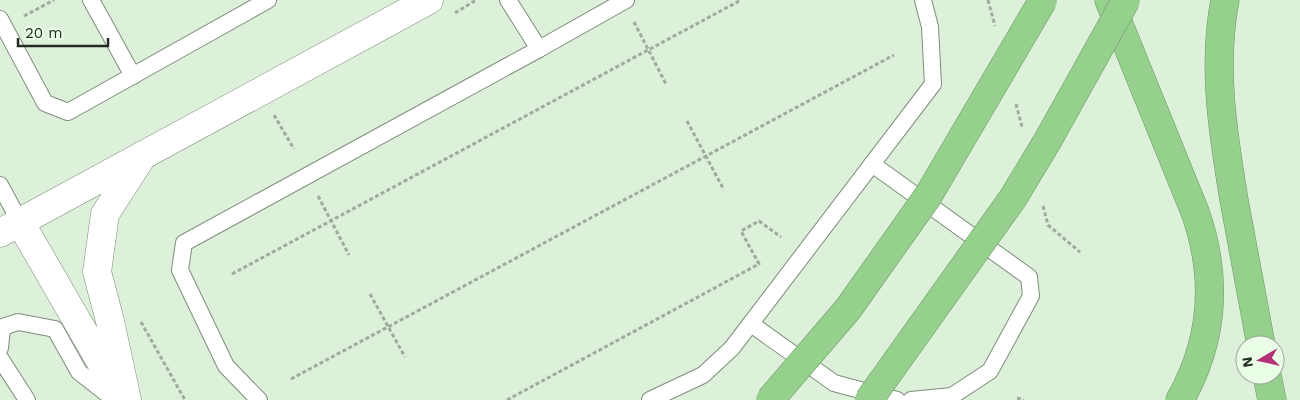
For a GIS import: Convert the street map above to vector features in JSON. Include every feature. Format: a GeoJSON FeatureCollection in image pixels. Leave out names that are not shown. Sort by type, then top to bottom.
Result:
{"type":"FeatureCollection","features":[{"type":"Feature","properties":{"kind":"highway"},"geometry":{"type":"LineString","coordinates":[[770,400],[848,309],[928,196],[1043,0]]}},
{"type":"Feature","properties":{"kind":"highway"},"geometry":{"type":"LineString","coordinates":[[1109,0],[1202,230],[1207,254],[1210,294],[1207,327],[1201,353],[1192,377],[1180,400]]}},
{"type":"Feature","properties":{"kind":"highway"},"geometry":{"type":"LineString","coordinates":[[869,400],[1013,198],[1048,140],[1126,0]]}},
{"type":"Feature","properties":{"kind":"highway"},"geometry":{"type":"LineString","coordinates":[[1226,0],[1219,53],[1219,99],[1244,258],[1259,335]]}},
{"type":"Feature","properties":{"kind":"highway"},"geometry":{"type":"LineString","coordinates":[[1269,385],[1272,400]]}},
{"type":"Feature","properties":{"kind":"main road"},"geometry":{"type":"LineString","coordinates":[[122,400],[10,227],[429,0]]}},
{"type":"Feature","properties":{"kind":"main road"},"geometry":{"type":"LineString","coordinates":[[127,400],[97,272],[105,214],[143,155]]}},
{"type":"Feature","properties":{"kind":"lane"},"geometry":{"type":"LineString","coordinates":[[91,0],[133,76]]}},
{"type":"Feature","properties":{"kind":"lane"},"geometry":{"type":"LineString","coordinates":[[0,19],[45,103],[68,112],[268,0]]}},
{"type":"Feature","properties":{"kind":"lane"},"geometry":{"type":"LineString","coordinates":[[508,0],[539,49]]}},
{"type":"Feature","properties":{"kind":"lane"},"geometry":{"type":"LineString","coordinates":[[650,400],[703,375],[732,348],[933,84],[930,27],[922,0]]}},
{"type":"Feature","properties":{"kind":"lane"},"geometry":{"type":"LineString","coordinates":[[259,400],[226,366],[180,270],[184,243],[539,49],[628,7]]}},
{"type":"Feature","properties":{"kind":"lane"},"geometry":{"type":"LineString","coordinates":[[872,164],[1029,277],[1031,296],[990,371],[952,396],[911,400]]}},
{"type":"Feature","properties":{"kind":"lane"},"geometry":{"type":"LineString","coordinates":[[0,185],[10,227]]}},
{"type":"Feature","properties":{"kind":"lane"},"geometry":{"type":"LineString","coordinates":[[0,348],[1,328],[18,322],[55,329],[79,372],[116,400]]}},
{"type":"Feature","properties":{"kind":"lane"},"geometry":{"type":"LineString","coordinates":[[751,324],[834,383],[897,400]]}},
{"type":"Feature","properties":{"kind":"lane"},"geometry":{"type":"LineString","coordinates":[[0,358],[27,400]]}},
{"type":"Feature","properties":{"kind":"path"},"geometry":{"type":"LineString","coordinates":[[24,17],[54,0]]}},
{"type":"Feature","properties":{"kind":"path"},"geometry":{"type":"LineString","coordinates":[[232,274],[741,0]]}},
{"type":"Feature","properties":{"kind":"path"},"geometry":{"type":"LineString","coordinates":[[628,7],[666,84]]}},
{"type":"Feature","properties":{"kind":"path"},"geometry":{"type":"LineString","coordinates":[[291,379],[894,55]]}},
{"type":"Feature","properties":{"kind":"path"},"geometry":{"type":"LineString","coordinates":[[688,121],[724,190]]}},
{"type":"Feature","properties":{"kind":"path"},"geometry":{"type":"LineString","coordinates":[[318,195],[349,255]]}},
{"type":"Feature","properties":{"kind":"path"},"geometry":{"type":"LineString","coordinates":[[507,400],[758,264],[741,231],[759,221],[781,237]]}},
{"type":"Feature","properties":{"kind":"path"},"geometry":{"type":"LineString","coordinates":[[370,294],[405,357]]}},
{"type":"Feature","properties":{"kind":"path"},"geometry":{"type":"LineString","coordinates":[[139,318],[185,400]]}},
{"type":"Feature","properties":{"kind":"path"},"geometry":{"type":"LineString","coordinates":[[1017,398],[1024,400]]}}]}
